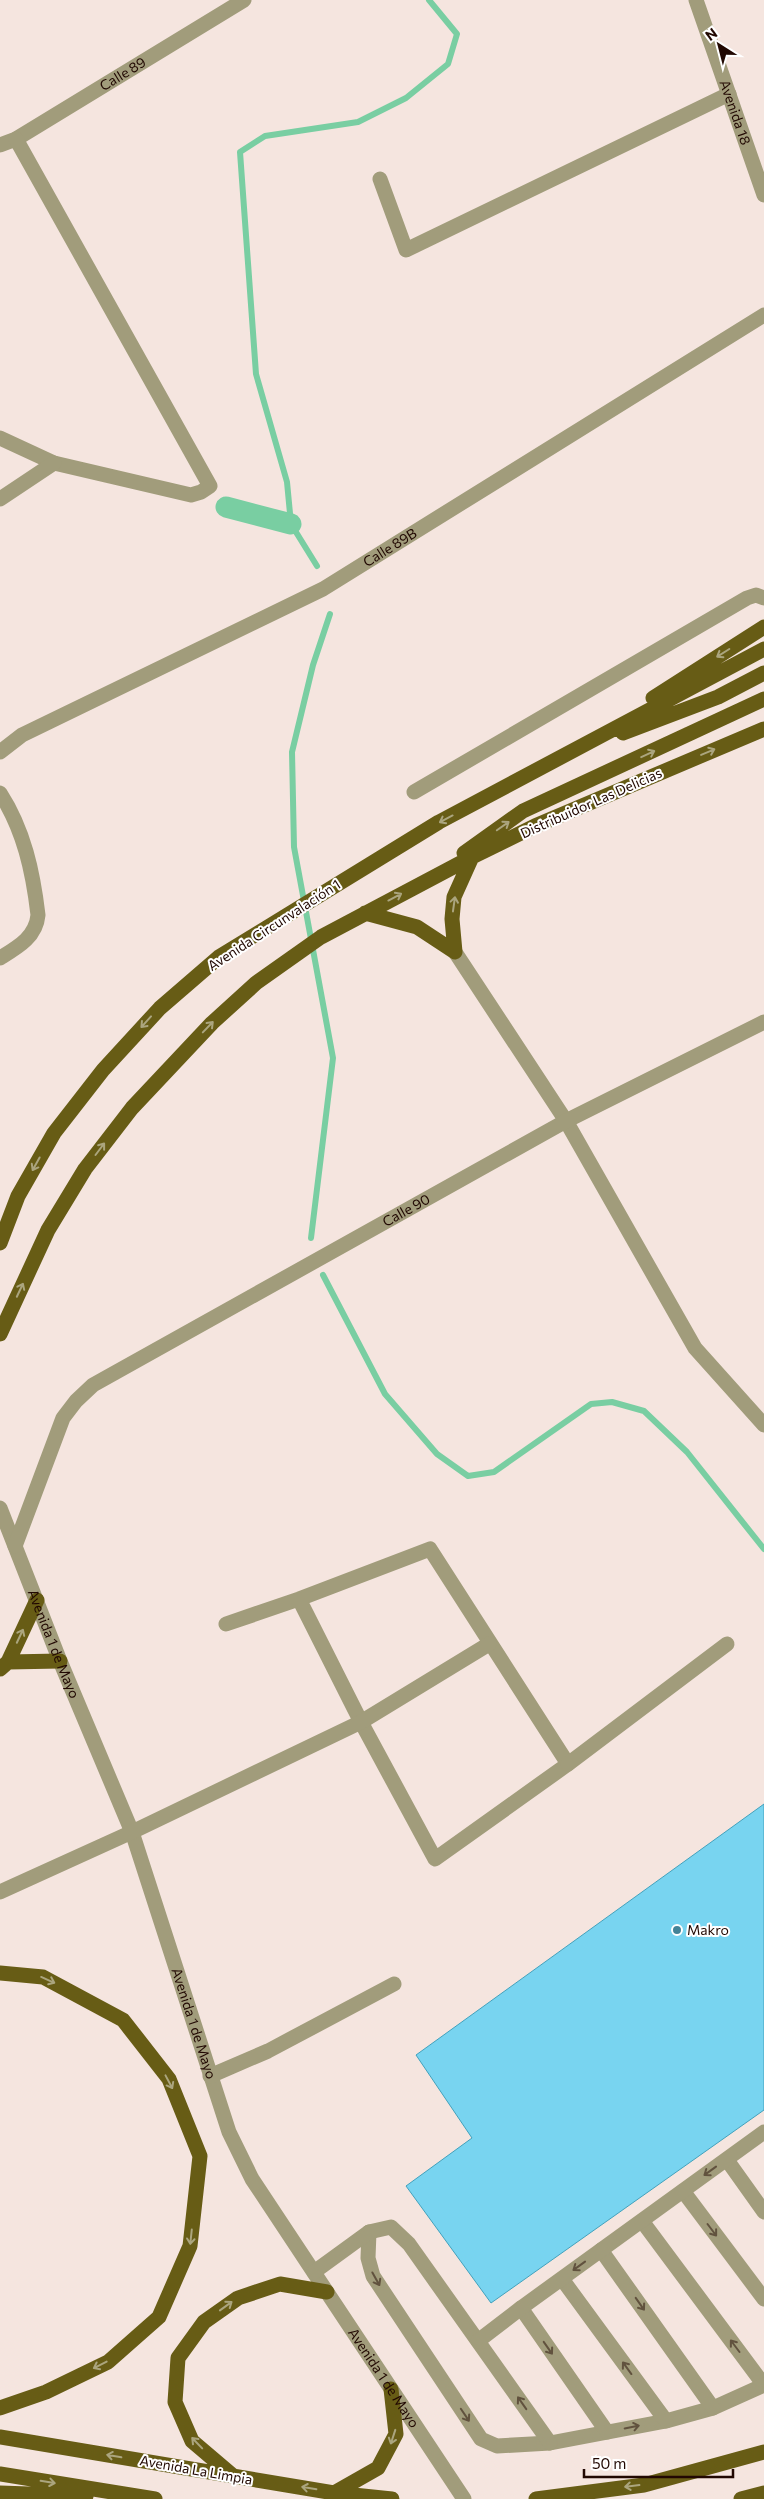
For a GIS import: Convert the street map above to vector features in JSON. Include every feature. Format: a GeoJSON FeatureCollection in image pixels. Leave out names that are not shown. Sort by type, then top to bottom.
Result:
{"type":"FeatureCollection","features":[{"type":"Feature","properties":{"kind":"main road"},"geometry":{"type":"LineString","coordinates":[[566,755],[764,627]]}},
{"type":"Feature","properties":{"kind":"main road"},"geometry":{"type":"LineString","coordinates":[[566,755],[764,648]]}},
{"type":"Feature","properties":{"kind":"main road"},"geometry":{"type":"LineString","coordinates":[[566,755],[718,697],[764,673]]}},
{"type":"Feature","properties":{"kind":"main road"},"geometry":{"type":"LineString","coordinates":[[0,1334],[48,1230],[85,1170],[132,1108],[212,1023],[256,983],[321,937],[420,884],[523,811],[764,699]]}},
{"type":"Feature","properties":{"kind":"main road","name":"Distribuidor Las Delicias"},"geometry":{"type":"LineString","coordinates":[[420,884],[535,826],[764,729]]}},
{"type":"Feature","properties":{"kind":"main road","name":"Avenida Circunvalación 1"},"geometry":{"type":"LineString","coordinates":[[0,1242],[18,1196],[54,1133],[103,1070],[160,1008],[218,957],[439,822],[566,755]]}},
{"type":"Feature","properties":{"kind":"main road"},"geometry":{"type":"LineString","coordinates":[[455,952],[452,919],[454,897],[472,857]]}},
{"type":"Feature","properties":{"kind":"main road"},"geometry":{"type":"LineString","coordinates":[[364,913],[417,928],[455,952]]}},
{"type":"Feature","properties":{"kind":"main road"},"geometry":{"type":"LineString","coordinates":[[4,1666],[37,1600]]}},
{"type":"Feature","properties":{"kind":"main road"},"geometry":{"type":"LineString","coordinates":[[4,1666],[60,1661]]}},
{"type":"Feature","properties":{"kind":"main road"},"geometry":{"type":"LineString","coordinates":[[0,1973],[43,1977],[123,2020],[169,2079],[200,2156],[190,2246],[159,2317],[108,2362],[46,2392],[0,2408]]}},
{"type":"Feature","properties":{"kind":"main road"},"geometry":{"type":"LineString","coordinates":[[233,2476],[192,2441],[175,2402],[178,2358],[204,2322],[238,2298],[280,2284],[327,2292]]}},
{"type":"Feature","properties":{"kind":"main road"},"geometry":{"type":"LineString","coordinates":[[334,2493],[378,2468],[396,2434],[391,2389]]}},
{"type":"Feature","properties":{"kind":"main road","name":"Avenida La Limpia"},"geometry":{"type":"LineString","coordinates":[[0,2437],[334,2493],[392,2499]]}},
{"type":"Feature","properties":{"kind":"main road"},"geometry":{"type":"LineString","coordinates":[[536,2499],[644,2485],[764,2452]]}},
{"type":"Feature","properties":{"kind":"main road"},"geometry":{"type":"LineString","coordinates":[[0,2474],[155,2499]]}},
{"type":"Feature","properties":{"kind":"main road"},"geometry":{"type":"LineString","coordinates":[[0,2493],[151,2498]]}},
{"type":"Feature","properties":{"kind":"street","name":"Calle 89"},"geometry":{"type":"LineString","coordinates":[[0,145],[16,139],[244,0]]}},
{"type":"Feature","properties":{"kind":"street","name":"Avenida 18"},"geometry":{"type":"LineString","coordinates":[[696,0],[764,195]]}},
{"type":"Feature","properties":{"kind":"street"},"geometry":{"type":"LineString","coordinates":[[380,179],[406,250],[729,94]]}},
{"type":"Feature","properties":{"kind":"street"},"geometry":{"type":"LineString","coordinates":[[0,438],[54,463],[191,495],[202,492],[210,486],[16,139]]}},
{"type":"Feature","properties":{"kind":"street","name":"Calle 89B"},"geometry":{"type":"LineString","coordinates":[[0,752],[22,735],[323,589],[764,315]]}},
{"type":"Feature","properties":{"kind":"street"},"geometry":{"type":"LineString","coordinates":[[0,498],[54,463]]}},
{"type":"Feature","properties":{"kind":"street"},"geometry":{"type":"LineString","coordinates":[[414,792],[747,598],[756,595],[764,598]]}},
{"type":"Feature","properties":{"kind":"street"},"geometry":{"type":"LineString","coordinates":[[0,794],[16,820],[23,838],[38,915],[37,926],[33,933],[0,958]]}},
{"type":"Feature","properties":{"kind":"street"},"geometry":{"type":"LineString","coordinates":[[455,952],[566,1121],[695,1348],[764,1425]]}},
{"type":"Feature","properties":{"kind":"street","name":"Calle 90"},"geometry":{"type":"LineString","coordinates":[[16,1546],[63,1418],[76,1401],[93,1385],[566,1121],[764,1022]]}},
{"type":"Feature","properties":{"kind":"street","name":"Avenida 1 de Mayo"},"geometry":{"type":"LineString","coordinates":[[0,1508],[60,1661],[132,1832],[229,2132],[252,2179],[464,2499]]}},
{"type":"Feature","properties":{"kind":"street"},"geometry":{"type":"LineString","coordinates":[[226,1624],[299,1599],[430,1549],[489,1644],[568,1764]]}},
{"type":"Feature","properties":{"kind":"street"},"geometry":{"type":"LineString","coordinates":[[299,1599],[361,1722],[435,1859],[568,1764],[727,1644]]}},
{"type":"Feature","properties":{"kind":"street"},"geometry":{"type":"LineString","coordinates":[[0,1892],[132,1832],[361,1722],[489,1644]]}},
{"type":"Feature","properties":{"kind":"street"},"geometry":{"type":"LineString","coordinates":[[210,2076],[268,2051],[394,1984]]}},
{"type":"Feature","properties":{"kind":"street"},"geometry":{"type":"LineString","coordinates":[[478,2341],[764,2132]]}},
{"type":"Feature","properties":{"kind":"street"},"geometry":{"type":"LineString","coordinates":[[727,2160],[764,2212]]}},
{"type":"Feature","properties":{"kind":"street"},"geometry":{"type":"LineString","coordinates":[[683,2191],[764,2299]]}},
{"type":"Feature","properties":{"kind":"street"},"geometry":{"type":"LineString","coordinates":[[369,2232],[368,2258],[373,2276],[481,2438],[497,2446],[550,2443],[666,2421],[713,2408],[764,2385],[642,2221]]}},
{"type":"Feature","properties":{"kind":"street"},"geometry":{"type":"LineString","coordinates":[[314,2272],[369,2232],[392,2228],[409,2244],[550,2443]]}},
{"type":"Feature","properties":{"kind":"street"},"geometry":{"type":"LineString","coordinates":[[602,2250],[713,2408]]}},
{"type":"Feature","properties":{"kind":"street"},"geometry":{"type":"LineString","coordinates":[[562,2279],[666,2421]]}},
{"type":"Feature","properties":{"kind":"street"},"geometry":{"type":"LineString","coordinates":[[521,2308],[607,2432]]}},
{"type":"Feature","properties":{"kind":"building","name":"Makro"},"geometry":{"type":"Polygon","coordinates":[[[764,1804],[764,2110],[491,2303],[406,2186],[472,2138],[416,2055],[764,1804]]]}},
{"type":"Feature","properties":{"kind":"waterway"},"geometry":{"type":"LineString","coordinates":[[317,566],[291,524],[287,482],[256,374],[240,152],[265,136],[358,122],[406,98],[448,64],[457,34],[429,0]]}},
{"type":"Feature","properties":{"kind":"waterway"},"geometry":{"type":"LineString","coordinates":[[226,507],[291,524]]}},
{"type":"Feature","properties":{"kind":"waterway"},"geometry":{"type":"LineString","coordinates":[[311,1238],[333,1058],[294,847],[292,752],[313,665],[330,614]]}},
{"type":"Feature","properties":{"kind":"waterway"},"geometry":{"type":"LineString","coordinates":[[323,1275],[385,1394],[437,1454],[468,1476],[494,1472],[591,1404],[612,1402],[644,1411],[687,1452],[764,1549]]}},
{"type":"Feature","properties":{"kind":"place","name":"Makro"},"geometry":{"type":"Point","coordinates":[677,1930]}}]}
